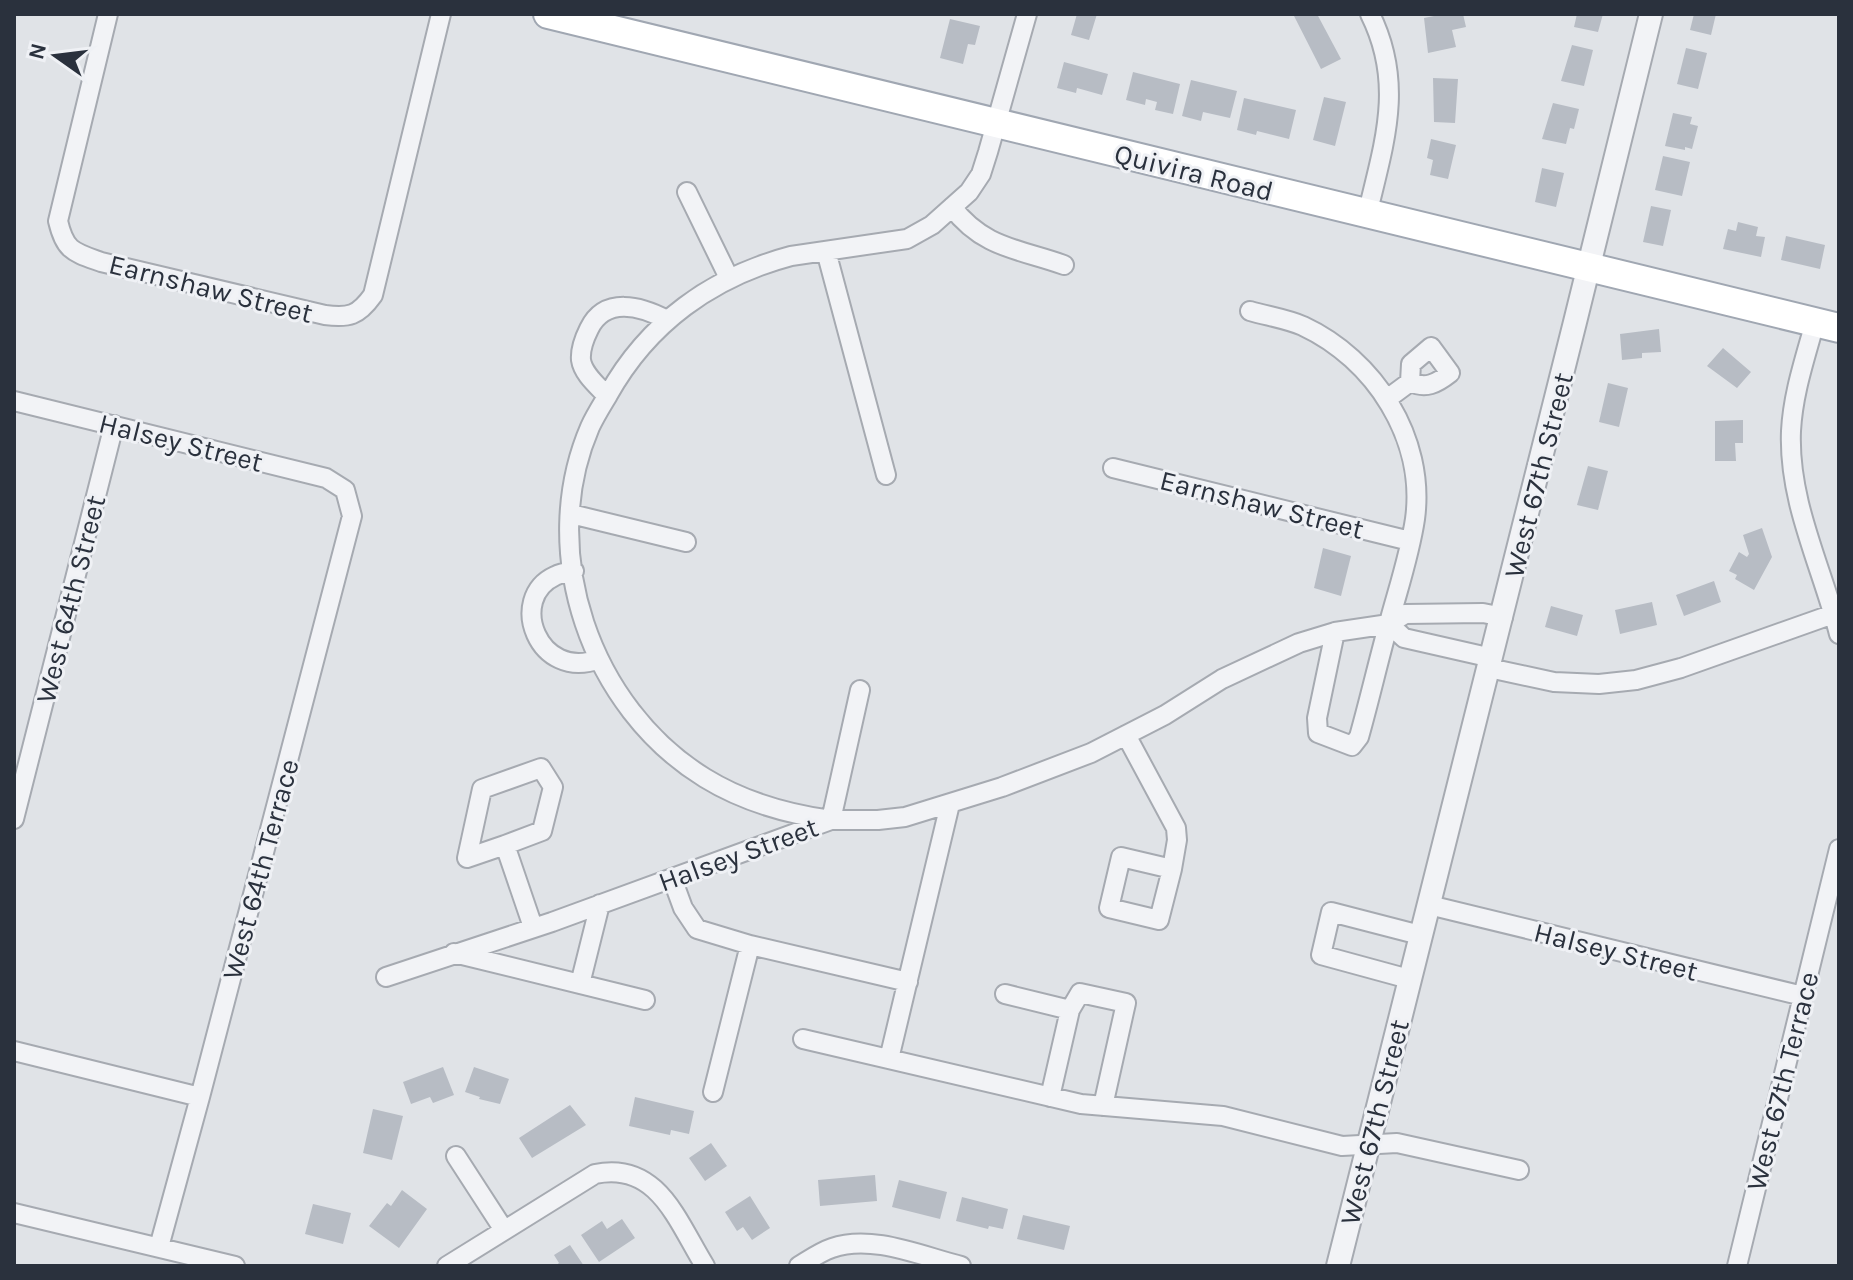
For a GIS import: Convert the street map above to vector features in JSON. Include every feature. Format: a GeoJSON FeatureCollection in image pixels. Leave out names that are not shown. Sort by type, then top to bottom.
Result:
{"type":"FeatureCollection","features":[{"type":"Feature","properties":{"kind":"main road","name":"Quivira Road"},"geometry":{"type":"LineString","coordinates":[[548,14],[611,22],[997,123],[1827,325]]}},
{"type":"Feature","properties":{"kind":"street","name":"Earnshaw Street"},"geometry":{"type":"LineString","coordinates":[[108,14],[58,221],[63,241],[75,253],[101,262],[325,315],[346,317],[363,308],[373,295],[441,14]]}},
{"type":"Feature","properties":{"kind":"street"},"geometry":{"type":"LineString","coordinates":[[860,690],[831,820],[795,815],[764,805],[733,793],[684,764],[652,736],[627,707],[585,629],[578,606],[569,537],[578,465],[590,427],[634,353],[667,320],[705,290],[772,261],[907,239],[932,225],[969,192],[981,174],[1027,14]]}},
{"type":"Feature","properties":{"kind":"street"},"geometry":{"type":"LineString","coordinates":[[1367,215],[1384,142],[1390,92],[1388,64],[1370,14]]}},
{"type":"Feature","properties":{"kind":"street","name":"West 67th Street"},"geometry":{"type":"LineString","coordinates":[[1338,1266],[1503,617],[1651,14]]}},
{"type":"Feature","properties":{"kind":"street"},"geometry":{"type":"LineString","coordinates":[[687,192],[729,278]]}},
{"type":"Feature","properties":{"kind":"street"},"geometry":{"type":"LineString","coordinates":[[952,207],[964,223],[983,237],[1008,249],[1064,265]]}},
{"type":"Feature","properties":{"kind":"street"},"geometry":{"type":"LineString","coordinates":[[826,251],[886,475]]}},
{"type":"Feature","properties":{"kind":"street"},"geometry":{"type":"LineString","coordinates":[[607,396],[590,379],[581,362],[583,341],[592,323],[605,311],[625,306],[649,310],[667,320]]}},
{"type":"Feature","properties":{"kind":"street"},"geometry":{"type":"LineString","coordinates":[[1250,311],[1301,325],[1325,339],[1371,377],[1387,399],[1407,442],[1414,477],[1415,517],[1359,737],[1352,746],[1318,733],[1317,718],[1335,632]]}},
{"type":"Feature","properties":{"kind":"street"},"geometry":{"type":"LineString","coordinates":[[1827,325],[1795,395],[1791,432],[1792,465],[1802,518],[1836,613],[1839,634]]}},
{"type":"Feature","properties":{"kind":"street"},"geometry":{"type":"LineString","coordinates":[[1387,399],[1410,382]]}},
{"type":"Feature","properties":{"kind":"street","name":"Halsey Street"},"geometry":{"type":"LineString","coordinates":[[14,401],[326,478],[345,490]]}},
{"type":"Feature","properties":{"kind":"street","name":"West 64th Street"},"geometry":{"type":"LineString","coordinates":[[14,819],[114,425]]}},
{"type":"Feature","properties":{"kind":"street","name":"Earnshaw Street"},"geometry":{"type":"LineString","coordinates":[[1113,468],[1410,541]]}},
{"type":"Feature","properties":{"kind":"street","name":"West 64th Terrace"},"geometry":{"type":"LineString","coordinates":[[159,1247],[350,525],[352,516],[345,490]]}},
{"type":"Feature","properties":{"kind":"street"},"geometry":{"type":"LineString","coordinates":[[571,514],[686,542]]}},
{"type":"Feature","properties":{"kind":"street"},"geometry":{"type":"LineString","coordinates":[[574,571],[553,576],[537,593],[531,619],[536,637],[552,656],[563,660],[574,663],[599,659]]}},
{"type":"Feature","properties":{"kind":"street","name":"Halsey Street"},"geometry":{"type":"LineString","coordinates":[[386,977],[831,820],[905,817],[1076,759],[1126,735],[1233,674],[1299,643],[1335,632],[1389,624],[1405,614],[1483,613],[1503,617]]}},
{"type":"Feature","properties":{"kind":"street"},"geometry":{"type":"LineString","coordinates":[[1389,624],[1404,638],[1554,682],[1599,684],[1636,680],[1681,668],[1836,613]]}},
{"type":"Feature","properties":{"kind":"street"},"geometry":{"type":"LineString","coordinates":[[1126,735],[1176,828],[1172,869]]}},
{"type":"Feature","properties":{"kind":"street"},"geometry":{"type":"LineString","coordinates":[[541,768],[553,787],[542,831],[505,845],[467,858],[482,789],[541,768]]}},
{"type":"Feature","properties":{"kind":"street"},"geometry":{"type":"LineString","coordinates":[[889,1059],[950,804]]}},
{"type":"Feature","properties":{"kind":"street"},"geometry":{"type":"LineString","coordinates":[[505,845],[533,927]]}},
{"type":"Feature","properties":{"kind":"street","name":"West 67th Terrace"},"geometry":{"type":"LineString","coordinates":[[1737,1266],[1839,849]]}},
{"type":"Feature","properties":{"kind":"street"},"geometry":{"type":"LineString","coordinates":[[672,878],[683,908],[697,929],[750,945],[908,982]]}},
{"type":"Feature","properties":{"kind":"street"},"geometry":{"type":"LineString","coordinates":[[580,984],[600,904]]}},
{"type":"Feature","properties":{"kind":"street","name":"Halsey Street"},"geometry":{"type":"LineString","coordinates":[[1429,905],[1803,996]]}},
{"type":"Feature","properties":{"kind":"street"},"geometry":{"type":"LineString","coordinates":[[1409,979],[1321,955],[1331,912],[1420,935]]}},
{"type":"Feature","properties":{"kind":"street"},"geometry":{"type":"LineString","coordinates":[[713,1092],[750,945]]}},
{"type":"Feature","properties":{"kind":"street"},"geometry":{"type":"LineString","coordinates":[[454,953],[645,1000]]}},
{"type":"Feature","properties":{"kind":"street"},"geometry":{"type":"LineString","coordinates":[[1050,1097],[1070,1010],[1080,993],[1126,1003],[1103,1106]]}},
{"type":"Feature","properties":{"kind":"street"},"geometry":{"type":"LineString","coordinates":[[1005,994],[1070,1010]]}},
{"type":"Feature","properties":{"kind":"street"},"geometry":{"type":"LineString","coordinates":[[803,1039],[1081,1104],[1223,1116],[1342,1146],[1397,1143],[1519,1170]]}},
{"type":"Feature","properties":{"kind":"street"},"geometry":{"type":"LineString","coordinates":[[14,1051],[200,1097]]}},
{"type":"Feature","properties":{"kind":"street"},"geometry":{"type":"LineString","coordinates":[[456,1156],[504,1230]]}},
{"type":"Feature","properties":{"kind":"street"},"geometry":{"type":"LineString","coordinates":[[447,1266],[595,1174],[621,1172],[634,1174],[649,1182],[705,1266]]}},
{"type":"Feature","properties":{"kind":"street"},"geometry":{"type":"LineString","coordinates":[[14,1213],[235,1266]]}},
{"type":"Feature","properties":{"kind":"street"},"geometry":{"type":"LineString","coordinates":[[799,1266],[832,1248],[852,1243],[886,1247],[961,1266]]}},
{"type":"Feature","properties":{"kind":"building"},"geometry":{"type":"Polygon","coordinates":[[[1077,14],[1097,14],[1089,40],[1071,35],[1077,14]]]}},
{"type":"Feature","properties":{"kind":"building"},"geometry":{"type":"Polygon","coordinates":[[[1293,14],[1317,14],[1341,59],[1321,69],[1293,14]]]}},
{"type":"Feature","properties":{"kind":"building"},"geometry":{"type":"Polygon","coordinates":[[[1463,14],[1466,27],[1452,30],[1456,47],[1428,53],[1424,18],[1463,14]]]}},
{"type":"Feature","properties":{"kind":"building"},"geometry":{"type":"Polygon","coordinates":[[[1577,14],[1603,14],[1598,32],[1574,27],[1577,14]]]}},
{"type":"Feature","properties":{"kind":"building"},"geometry":{"type":"Polygon","coordinates":[[[1694,14],[1716,14],[1711,35],[1690,30],[1694,14]]]}},
{"type":"Feature","properties":{"kind":"building"},"geometry":{"type":"Polygon","coordinates":[[[950,19],[980,26],[975,45],[968,44],[963,64],[940,58],[950,19]]]}},
{"type":"Feature","properties":{"kind":"building"},"geometry":{"type":"Polygon","coordinates":[[[1572,45],[1593,50],[1584,86],[1561,81],[1572,45]]]}},
{"type":"Feature","properties":{"kind":"building"},"geometry":{"type":"Polygon","coordinates":[[[1686,48],[1707,53],[1698,89],[1677,84],[1686,48]]]}},
{"type":"Feature","properties":{"kind":"building"},"geometry":{"type":"Polygon","coordinates":[[[1064,62],[1108,74],[1102,95],[1077,88],[1076,93],[1057,88],[1064,62]]]}},
{"type":"Feature","properties":{"kind":"building"},"geometry":{"type":"Polygon","coordinates":[[[1133,72],[1180,84],[1173,114],[1155,110],[1157,102],[1146,99],[1145,105],[1126,100],[1133,72]]]}},
{"type":"Feature","properties":{"kind":"building"},"geometry":{"type":"Polygon","coordinates":[[[1433,78],[1458,79],[1455,123],[1434,122],[1433,78]]]}},
{"type":"Feature","properties":{"kind":"building"},"geometry":{"type":"Polygon","coordinates":[[[1191,80],[1237,91],[1230,118],[1203,112],[1201,121],[1182,116],[1191,80]]]}},
{"type":"Feature","properties":{"kind":"building"},"geometry":{"type":"Polygon","coordinates":[[[1324,97],[1346,102],[1335,146],[1313,140],[1324,97]]]}},
{"type":"Feature","properties":{"kind":"building"},"geometry":{"type":"Polygon","coordinates":[[[1244,98],[1296,110],[1289,139],[1257,131],[1256,135],[1237,130],[1244,98]]]}},
{"type":"Feature","properties":{"kind":"building"},"geometry":{"type":"Polygon","coordinates":[[[1553,103],[1579,109],[1566,144],[1542,139],[1553,103]]]}},
{"type":"Feature","properties":{"kind":"building"},"geometry":{"type":"Polygon","coordinates":[[[1673,113],[1692,117],[1690,124],[1698,126],[1692,149],[1665,146],[1673,113]]]}},
{"type":"Feature","properties":{"kind":"building"},"geometry":{"type":"Polygon","coordinates":[[[1431,139],[1456,145],[1448,179],[1430,175],[1433,160],[1427,158],[1431,139]]]}},
{"type":"Feature","properties":{"kind":"building"},"geometry":{"type":"Polygon","coordinates":[[[1663,156],[1690,162],[1682,196],[1655,190],[1663,156]]]}},
{"type":"Feature","properties":{"kind":"building"},"geometry":{"type":"Polygon","coordinates":[[[1542,168],[1564,173],[1556,207],[1535,202],[1542,168]]]}},
{"type":"Feature","properties":{"kind":"building"},"geometry":{"type":"Polygon","coordinates":[[[1651,206],[1671,210],[1663,246],[1643,242],[1651,206]]]}},
{"type":"Feature","properties":{"kind":"building"},"geometry":{"type":"Polygon","coordinates":[[[1738,222],[1758,227],[1756,236],[1765,237],[1761,257],[1723,249],[1728,229],[1736,231],[1738,222]]]}},
{"type":"Feature","properties":{"kind":"building"},"geometry":{"type":"Polygon","coordinates":[[[1786,236],[1825,245],[1820,269],[1781,260],[1786,236]]]}},
{"type":"Feature","properties":{"kind":"building"},"geometry":{"type":"Polygon","coordinates":[[[1659,329],[1661,352],[1642,353],[1642,358],[1622,360],[1620,334],[1659,329]]]}},
{"type":"Feature","properties":{"kind":"building"},"geometry":{"type":"Polygon","coordinates":[[[1723,348],[1751,372],[1737,388],[1707,366],[1723,348]]]}},
{"type":"Feature","properties":{"kind":"building"},"geometry":{"type":"Polygon","coordinates":[[[1608,383],[1628,388],[1619,427],[1599,422],[1608,383]]]}},
{"type":"Feature","properties":{"kind":"building"},"geometry":{"type":"Polygon","coordinates":[[[1743,420],[1743,443],[1735,443],[1736,461],[1715,461],[1715,421],[1743,420]]]}},
{"type":"Feature","properties":{"kind":"building"},"geometry":{"type":"Polygon","coordinates":[[[1588,466],[1608,471],[1598,510],[1577,505],[1588,466]]]}},
{"type":"Feature","properties":{"kind":"building"},"geometry":{"type":"Polygon","coordinates":[[[1762,528],[1772,557],[1754,590],[1735,579],[1737,575],[1729,571],[1739,552],[1747,557],[1749,554],[1743,535],[1762,528]]]}},
{"type":"Feature","properties":{"kind":"building"},"geometry":{"type":"Polygon","coordinates":[[[1323,548],[1351,556],[1341,596],[1314,588],[1323,548]]]}},
{"type":"Feature","properties":{"kind":"building"},"geometry":{"type":"Polygon","coordinates":[[[1714,581],[1721,602],[1684,616],[1676,595],[1714,581]]]}},
{"type":"Feature","properties":{"kind":"building"},"geometry":{"type":"Polygon","coordinates":[[[1652,602],[1657,625],[1620,634],[1615,610],[1652,602]]]}},
{"type":"Feature","properties":{"kind":"building"},"geometry":{"type":"Polygon","coordinates":[[[1551,606],[1583,615],[1577,636],[1545,627],[1551,606]]]}},
{"type":"Feature","properties":{"kind":"building"},"geometry":{"type":"Polygon","coordinates":[[[443,1067],[454,1095],[433,1103],[430,1097],[411,1104],[403,1082],[443,1067]]]}},
{"type":"Feature","properties":{"kind":"building"},"geometry":{"type":"Polygon","coordinates":[[[474,1067],[509,1079],[500,1104],[465,1092],[474,1067]]]}},
{"type":"Feature","properties":{"kind":"building"},"geometry":{"type":"Polygon","coordinates":[[[635,1097],[694,1111],[689,1134],[671,1130],[670,1135],[629,1126],[635,1097]]]}},
{"type":"Feature","properties":{"kind":"building"},"geometry":{"type":"Polygon","coordinates":[[[570,1105],[586,1125],[532,1158],[519,1138],[570,1105]]]}},
{"type":"Feature","properties":{"kind":"building"},"geometry":{"type":"Polygon","coordinates":[[[373,1109],[403,1116],[392,1160],[363,1153],[373,1109]]]}},
{"type":"Feature","properties":{"kind":"building"},"geometry":{"type":"Polygon","coordinates":[[[711,1143],[727,1166],[705,1181],[689,1158],[711,1143]]]}},
{"type":"Feature","properties":{"kind":"building"},"geometry":{"type":"Polygon","coordinates":[[[875,1175],[877,1201],[820,1206],[818,1180],[875,1175]]]}},
{"type":"Feature","properties":{"kind":"building"},"geometry":{"type":"Polygon","coordinates":[[[899,1180],[947,1192],[940,1219],[892,1207],[899,1180]]]}},
{"type":"Feature","properties":{"kind":"building"},"geometry":{"type":"Polygon","coordinates":[[[402,1190],[427,1209],[399,1248],[369,1226],[387,1203],[391,1206],[402,1190]]]}},
{"type":"Feature","properties":{"kind":"building"},"geometry":{"type":"Polygon","coordinates":[[[750,1196],[770,1228],[752,1240],[743,1227],[737,1231],[725,1212],[750,1196]]]}},
{"type":"Feature","properties":{"kind":"building"},"geometry":{"type":"Polygon","coordinates":[[[962,1197],[1008,1209],[1003,1229],[989,1226],[988,1229],[956,1221],[962,1197]]]}},
{"type":"Feature","properties":{"kind":"building"},"geometry":{"type":"Polygon","coordinates":[[[313,1204],[351,1213],[343,1244],[305,1234],[313,1204]]]}},
{"type":"Feature","properties":{"kind":"building"},"geometry":{"type":"Polygon","coordinates":[[[1023,1215],[1070,1226],[1064,1250],[1017,1239],[1023,1215]]]}},
{"type":"Feature","properties":{"kind":"building"},"geometry":{"type":"Polygon","coordinates":[[[622,1219],[635,1238],[599,1262],[581,1235],[602,1221],[607,1229],[622,1219]]]}},
{"type":"Feature","properties":{"kind":"building"},"geometry":{"type":"Polygon","coordinates":[[[570,1245],[584,1266],[555,1266],[559,1263],[554,1255],[570,1245]]]}}]}
